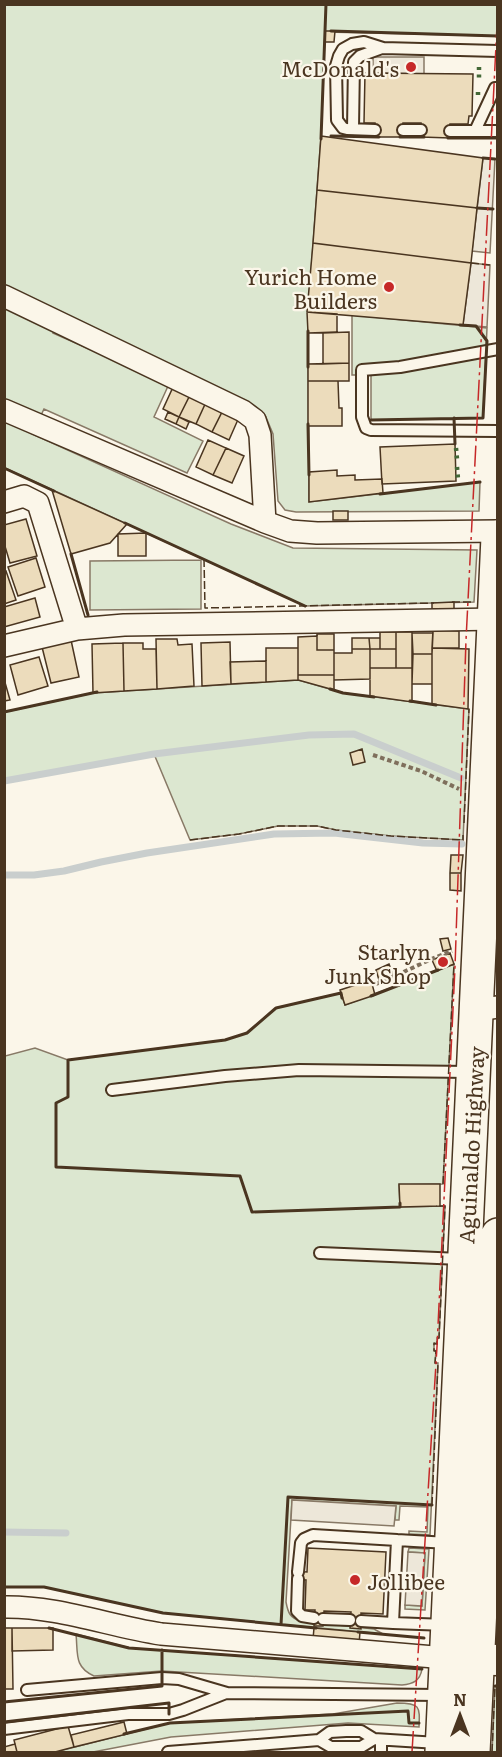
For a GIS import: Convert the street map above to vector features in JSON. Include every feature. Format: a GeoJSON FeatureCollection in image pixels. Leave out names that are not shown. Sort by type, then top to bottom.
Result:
{"type":"FeatureCollection","features":[{"type":"Feature","properties":{"kind":"highway","name":"Aguinaldo Highway"},"geometry":{"type":"LineString","coordinates":[[474,1659],[448,1625],[473,1072],[487,1009],[498,537]]}},
{"type":"Feature","properties":{"kind":"highway","name":"Aguinaldo Highway"},"geometry":{"type":"LineString","coordinates":[[458,1747],[474,1659],[498,1234]]}},
{"type":"Feature","properties":{"kind":"highway","name":"Aguinaldo Highway"},"geometry":{"type":"LineString","coordinates":[[458,1747],[445,1695],[474,1659]]}},
{"type":"Feature","properties":{"kind":"street"},"geometry":{"type":"LineString","coordinates":[[4,296],[243,411],[255,420],[260,435],[265,522]]}},
{"type":"Feature","properties":{"kind":"street"},"geometry":{"type":"LineString","coordinates":[[4,410],[290,531],[310,533],[498,531]]}},
{"type":"Feature","properties":{"kind":"street"},"geometry":{"type":"LineString","coordinates":[[4,502],[24,496],[38,503],[77,629]]}},
{"type":"Feature","properties":{"kind":"street"},"geometry":{"type":"LineString","coordinates":[[4,646],[77,629],[124,625],[496,619]]}},
{"type":"Feature","properties":{"kind":"street"},"geometry":{"type":"LineString","coordinates":[[4,1607],[27,1606],[161,1634],[474,1659]]}},
{"type":"Feature","properties":{"kind":"lane"},"geometry":{"type":"LineString","coordinates":[[375,130],[343,128],[337,120],[336,66],[344,49],[352,44],[364,42],[382,48],[498,51]]}},
{"type":"Feature","properties":{"kind":"lane"},"geometry":{"type":"LineString","coordinates":[[353,129],[354,62],[360,56],[382,48]]}},
{"type":"Feature","properties":{"kind":"lane"},"geometry":{"type":"LineString","coordinates":[[475,131],[495,88],[498,88]]}},
{"type":"Feature","properties":{"kind":"lane"},"geometry":{"type":"LineString","coordinates":[[403,130],[421,130]]}},
{"type":"Feature","properties":{"kind":"lane"},"geometry":{"type":"LineString","coordinates":[[450,131],[498,131]]}},
{"type":"Feature","properties":{"kind":"lane"},"geometry":{"type":"LineString","coordinates":[[498,349],[400,367],[362,370],[362,417],[366,428],[377,431],[498,431]]}},
{"type":"Feature","properties":{"kind":"lane"},"geometry":{"type":"LineString","coordinates":[[111,1090],[225,1076],[299,1070],[473,1072]]}},
{"type":"Feature","properties":{"kind":"lane"},"geometry":{"type":"LineString","coordinates":[[320,1253],[464,1259]]}},
{"type":"Feature","properties":{"kind":"lane"},"geometry":{"type":"LineString","coordinates":[[448,1625],[302,1616],[297,1611],[298,1575],[301,1543],[313,1535],[452,1543]]}},
{"type":"Feature","properties":{"kind":"lane"},"geometry":{"type":"LineString","coordinates":[[393,1623],[398,1540]]}},
{"type":"Feature","properties":{"kind":"lane"},"geometry":{"type":"LineString","coordinates":[[27,1690],[162,1678],[179,1679],[227,1693],[445,1695]]}},
{"type":"Feature","properties":{"kind":"lane"},"geometry":{"type":"LineString","coordinates":[[4,1729],[128,1714],[169,1714],[227,1693]]}},
{"type":"Feature","properties":{"kind":"lane"},"geometry":{"type":"LineString","coordinates":[[168,1752],[262,1749],[319,1740],[330,1732],[346,1731],[361,1731],[378,1739],[458,1747]]}},
{"type":"Feature","properties":{"kind":"lane"},"geometry":{"type":"LineString","coordinates":[[319,1740],[331,1748],[361,1747],[378,1739]]}},
{"type":"Feature","properties":{"kind":"lane"},"geometry":{"type":"LineString","coordinates":[[378,1739],[381,1752]]}},
{"type":"Feature","properties":{"kind":"path"},"geometry":{"type":"LineString","coordinates":[[373,755],[421,771],[465,792]]}},
{"type":"Feature","properties":{"kind":"path"},"geometry":{"type":"LineString","coordinates":[[376,984],[401,975],[431,958],[461,948]]}},
{"type":"Feature","properties":{"kind":"green space"},"geometry":{"type":"Polygon","coordinates":[[[4,5],[497,5],[497,36],[325,32],[321,136],[308,312],[309,502],[480,482],[479,511],[296,512],[285,510],[278,501],[273,434],[265,415],[247,402],[60,315],[53,333],[169,384],[154,417],[203,441],[187,473],[44,409],[32,434],[231,524],[293,548],[477,550],[474,602],[305,606],[5,468],[4,5]]]}},
{"type":"Feature","properties":{"kind":"green space"},"geometry":{"type":"Polygon","coordinates":[[[352,315],[487,328],[483,418],[371,420],[371,375],[352,375],[352,315]]]}},
{"type":"Feature","properties":{"kind":"green space"},"geometry":{"type":"Polygon","coordinates":[[[201,560],[201,609],[90,610],[90,561],[201,560]]]}},
{"type":"Feature","properties":{"kind":"green space"},"geometry":{"type":"Polygon","coordinates":[[[298,680],[344,693],[469,709],[463,840],[391,836],[317,826],[278,826],[190,840],[154,754],[5,781],[5,712],[93,693],[298,680]]]}},
{"type":"Feature","properties":{"kind":"green space"},"geometry":{"type":"Polygon","coordinates":[[[454,964],[443,1184],[399,1185],[400,1207],[445,1206],[439,1338],[437,1344],[434,1344],[435,1363],[438,1363],[430,1535],[409,1534],[409,1531],[427,1532],[428,1507],[400,1506],[399,1520],[395,1520],[396,1506],[292,1500],[286,1602],[290,1614],[301,1621],[374,1629],[383,1634],[163,1613],[44,1587],[5,1587],[5,1056],[35,1048],[68,1060],[225,1040],[247,1033],[276,1008],[341,993],[345,1005],[454,964]]]}},
{"type":"Feature","properties":{"kind":"green space"},"geometry":{"type":"Polygon","coordinates":[[[409,1548],[429,1549],[425,1610],[405,1609],[405,1605],[422,1606],[425,1553],[408,1552],[409,1548]]]}},
{"type":"Feature","properties":{"kind":"green space"},"geometry":{"type":"Polygon","coordinates":[[[76,1634],[130,1648],[422,1669],[415,1681],[402,1685],[162,1671],[94,1676],[80,1664],[76,1634]]]}},
{"type":"Feature","properties":{"kind":"green space"},"geometry":{"type":"Polygon","coordinates":[[[495,1686],[498,1686],[498,1752],[492,1752],[495,1686]]]}},
{"type":"Feature","properties":{"kind":"green space"},"geometry":{"type":"Polygon","coordinates":[[[397,1703],[417,1707],[419,1727],[348,1723],[171,1737],[93,1752],[55,1752],[170,1723],[333,1714],[397,1703]]]}},
{"type":"Feature","properties":{"kind":"shaded area"},"geometry":{"type":"Polygon","coordinates":[[[373,57],[424,57],[424,74],[373,73],[373,57]]]}},
{"type":"Feature","properties":{"kind":"shaded area"},"geometry":{"type":"Polygon","coordinates":[[[483,158],[495,159],[490,253],[472,251],[483,158]]]}},
{"type":"Feature","properties":{"kind":"shaded area"},"geometry":{"type":"Polygon","coordinates":[[[471,263],[490,265],[487,327],[463,325],[471,263]]]}},
{"type":"Feature","properties":{"kind":"shaded area"},"geometry":{"type":"Polygon","coordinates":[[[292,1500],[396,1506],[394,1526],[291,1520],[292,1500]]]}},
{"type":"Feature","properties":{"kind":"shaded area"},"geometry":{"type":"Polygon","coordinates":[[[408,1552],[425,1553],[422,1606],[405,1605],[408,1552]]]}},
{"type":"Feature","properties":{"kind":"building"},"geometry":{"type":"Polygon","coordinates":[[[325,31],[335,31],[334,42],[325,42],[325,31]]]}},
{"type":"Feature","properties":{"kind":"building"},"geometry":{"type":"Polygon","coordinates":[[[365,73],[473,74],[472,116],[469,116],[468,124],[450,124],[450,138],[421,137],[421,123],[403,123],[403,137],[375,137],[375,123],[364,123],[365,73]]]}},
{"type":"Feature","properties":{"kind":"building"},"geometry":{"type":"Polygon","coordinates":[[[321,136],[483,158],[477,208],[317,190],[321,136]]]}},
{"type":"Feature","properties":{"kind":"building"},"geometry":{"type":"Polygon","coordinates":[[[317,190],[477,208],[471,263],[313,243],[317,190]]]}},
{"type":"Feature","properties":{"kind":"building","name":"Yurich Home Builders"},"geometry":{"type":"Polygon","coordinates":[[[313,243],[471,263],[463,325],[307,312],[313,243]]]}},
{"type":"Feature","properties":{"kind":"building"},"geometry":{"type":"Polygon","coordinates":[[[307,312],[337,314],[337,332],[308,333],[307,312]]]}},
{"type":"Feature","properties":{"kind":"building"},"geometry":{"type":"Polygon","coordinates":[[[349,332],[349,363],[323,364],[323,333],[349,332]]]}},
{"type":"Feature","properties":{"kind":"building"},"geometry":{"type":"Polygon","coordinates":[[[349,363],[349,381],[308,381],[308,364],[349,363]]]}},
{"type":"Feature","properties":{"kind":"building"},"geometry":{"type":"Polygon","coordinates":[[[308,381],[338,381],[342,426],[308,426],[308,381]]]}},
{"type":"Feature","properties":{"kind":"building"},"geometry":{"type":"Polygon","coordinates":[[[174,385],[191,393],[179,417],[163,409],[174,385]]]}},
{"type":"Feature","properties":{"kind":"building"},"geometry":{"type":"Polygon","coordinates":[[[191,393],[207,400],[196,424],[179,417],[191,393]]]}},
{"type":"Feature","properties":{"kind":"building"},"geometry":{"type":"Polygon","coordinates":[[[207,400],[224,408],[212,432],[196,424],[207,400]]]}},
{"type":"Feature","properties":{"kind":"building"},"geometry":{"type":"Polygon","coordinates":[[[224,408],[240,415],[229,440],[212,432],[224,408]]]}},
{"type":"Feature","properties":{"kind":"building"},"geometry":{"type":"Polygon","coordinates":[[[168,412],[179,417],[176,424],[165,419],[168,412]]]}},
{"type":"Feature","properties":{"kind":"building"},"geometry":{"type":"Polygon","coordinates":[[[179,417],[189,422],[186,429],[176,424],[179,417]]]}},
{"type":"Feature","properties":{"kind":"building"},"geometry":{"type":"Polygon","coordinates":[[[208,440],[226,448],[213,475],[196,467],[208,440]]]}},
{"type":"Feature","properties":{"kind":"building"},"geometry":{"type":"Polygon","coordinates":[[[455,444],[456,481],[382,484],[380,447],[455,444]]]}},
{"type":"Feature","properties":{"kind":"building"},"geometry":{"type":"Polygon","coordinates":[[[226,448],[244,456],[232,483],[213,475],[226,448]]]}},
{"type":"Feature","properties":{"kind":"building"},"geometry":{"type":"Polygon","coordinates":[[[337,470],[337,476],[355,475],[355,480],[382,479],[383,493],[309,502],[309,472],[337,470]]]}},
{"type":"Feature","properties":{"kind":"building"},"geometry":{"type":"Polygon","coordinates":[[[52,490],[127,524],[110,543],[71,554],[52,490]]]}},
{"type":"Feature","properties":{"kind":"building"},"geometry":{"type":"Polygon","coordinates":[[[333,511],[348,511],[348,520],[333,520],[333,511]]]}},
{"type":"Feature","properties":{"kind":"building"},"geometry":{"type":"Polygon","coordinates":[[[26,519],[37,556],[10,563],[4,543],[4,525],[26,519]]]}},
{"type":"Feature","properties":{"kind":"building"},"geometry":{"type":"Polygon","coordinates":[[[146,533],[146,556],[118,556],[118,534],[146,533]]]}},
{"type":"Feature","properties":{"kind":"building"},"geometry":{"type":"Polygon","coordinates":[[[36,558],[45,587],[18,596],[8,567],[36,558]]]}},
{"type":"Feature","properties":{"kind":"building"},"geometry":{"type":"Polygon","coordinates":[[[6,571],[16,600],[4,604],[4,572],[6,571]]]}},
{"type":"Feature","properties":{"kind":"building"},"geometry":{"type":"Polygon","coordinates":[[[35,598],[40,617],[4,627],[4,607],[35,598]]]}},
{"type":"Feature","properties":{"kind":"building"},"geometry":{"type":"Polygon","coordinates":[[[454,602],[454,609],[432,609],[432,603],[454,602]]]}},
{"type":"Feature","properties":{"kind":"building"},"geometry":{"type":"Polygon","coordinates":[[[433,630],[459,631],[459,648],[432,648],[433,630]]]}},
{"type":"Feature","properties":{"kind":"building"},"geometry":{"type":"Polygon","coordinates":[[[380,632],[396,632],[396,649],[380,649],[380,632]]]}},
{"type":"Feature","properties":{"kind":"building"},"geometry":{"type":"Polygon","coordinates":[[[396,632],[412,632],[412,668],[396,668],[396,632]]]}},
{"type":"Feature","properties":{"kind":"building"},"geometry":{"type":"Polygon","coordinates":[[[412,633],[433,633],[432,654],[413,654],[412,633]]]}},
{"type":"Feature","properties":{"kind":"building"},"geometry":{"type":"Polygon","coordinates":[[[317,634],[334,634],[334,650],[317,650],[317,634]]]}},
{"type":"Feature","properties":{"kind":"building"},"geometry":{"type":"Polygon","coordinates":[[[317,636],[317,650],[334,650],[334,675],[298,675],[298,637],[317,636]]]}},
{"type":"Feature","properties":{"kind":"building"},"geometry":{"type":"Polygon","coordinates":[[[352,638],[369,638],[370,649],[352,649],[352,638]]]}},
{"type":"Feature","properties":{"kind":"building"},"geometry":{"type":"Polygon","coordinates":[[[369,638],[380,638],[380,649],[370,649],[369,638]]]}},
{"type":"Feature","properties":{"kind":"building"},"geometry":{"type":"Polygon","coordinates":[[[156,639],[177,639],[178,645],[192,644],[194,686],[157,689],[156,639]]]}},
{"type":"Feature","properties":{"kind":"building"},"geometry":{"type":"Polygon","coordinates":[[[71,640],[79,677],[51,683],[42,647],[71,640]]]}},
{"type":"Feature","properties":{"kind":"building"},"geometry":{"type":"Polygon","coordinates":[[[230,642],[231,684],[202,686],[201,643],[230,642]]]}},
{"type":"Feature","properties":{"kind":"building"},"geometry":{"type":"Polygon","coordinates":[[[123,643],[143,643],[143,649],[156,649],[157,689],[124,691],[123,643]]]}},
{"type":"Feature","properties":{"kind":"building"},"geometry":{"type":"Polygon","coordinates":[[[123,643],[124,691],[93,693],[92,644],[123,643]]]}},
{"type":"Feature","properties":{"kind":"building"},"geometry":{"type":"Polygon","coordinates":[[[266,648],[298,648],[298,680],[266,682],[266,648]]]}},
{"type":"Feature","properties":{"kind":"building"},"geometry":{"type":"Polygon","coordinates":[[[432,648],[469,649],[468,709],[432,704],[432,648]]]}},
{"type":"Feature","properties":{"kind":"building"},"geometry":{"type":"Polygon","coordinates":[[[352,649],[370,649],[370,679],[334,680],[334,653],[352,653],[352,649]]]}},
{"type":"Feature","properties":{"kind":"building"},"geometry":{"type":"Polygon","coordinates":[[[370,649],[396,649],[396,668],[370,668],[370,649]]]}},
{"type":"Feature","properties":{"kind":"building"},"geometry":{"type":"Polygon","coordinates":[[[413,654],[432,654],[432,684],[412,684],[413,654]]]}},
{"type":"Feature","properties":{"kind":"building"},"geometry":{"type":"Polygon","coordinates":[[[39,657],[48,686],[18,695],[10,665],[39,657]]]}},
{"type":"Feature","properties":{"kind":"building"},"geometry":{"type":"Polygon","coordinates":[[[266,661],[266,682],[231,684],[230,662],[266,661]]]}},
{"type":"Feature","properties":{"kind":"building"},"geometry":{"type":"Polygon","coordinates":[[[370,668],[412,668],[412,702],[370,696],[370,668]]]}},
{"type":"Feature","properties":{"kind":"building"},"geometry":{"type":"Polygon","coordinates":[[[298,675],[334,675],[334,690],[298,680],[298,675]]]}},
{"type":"Feature","properties":{"kind":"building"},"geometry":{"type":"Polygon","coordinates":[[[4,679],[10,700],[4,701],[4,679]]]}},
{"type":"Feature","properties":{"kind":"building"},"geometry":{"type":"Polygon","coordinates":[[[362,749],[365,762],[353,765],[350,753],[362,749]]]}},
{"type":"Feature","properties":{"kind":"building"},"geometry":{"type":"Polygon","coordinates":[[[451,855],[463,855],[461,873],[450,873],[451,855]]]}},
{"type":"Feature","properties":{"kind":"building"},"geometry":{"type":"Polygon","coordinates":[[[450,873],[461,873],[461,891],[450,890],[450,873]]]}},
{"type":"Feature","properties":{"kind":"building"},"geometry":{"type":"Polygon","coordinates":[[[448,938],[451,949],[443,951],[440,939],[448,938]]]}},
{"type":"Feature","properties":{"kind":"building","name":"Starlyn Junk Shop"},"geometry":{"type":"Polygon","coordinates":[[[450,953],[454,964],[437,971],[432,960],[450,953]]]}},
{"type":"Feature","properties":{"kind":"building"},"geometry":{"type":"Polygon","coordinates":[[[389,964],[393,975],[379,980],[376,970],[389,964]]]}},
{"type":"Feature","properties":{"kind":"building"},"geometry":{"type":"Polygon","coordinates":[[[371,980],[375,995],[345,1005],[340,990],[371,980]]]}},
{"type":"Feature","properties":{"kind":"building"},"geometry":{"type":"Polygon","coordinates":[[[399,1184],[440,1184],[440,1206],[400,1207],[399,1184]]]}},
{"type":"Feature","properties":{"kind":"building"},"geometry":{"type":"Polygon","coordinates":[[[308,1548],[386,1552],[383,1614],[361,1613],[361,1629],[350,1628],[351,1612],[324,1611],[323,1626],[314,1626],[315,1610],[305,1610],[306,1580],[292,1579],[292,1571],[307,1572],[308,1548]]]}},
{"type":"Feature","properties":{"kind":"building"},"geometry":{"type":"Polygon","coordinates":[[[4,1628],[12,1628],[13,1689],[4,1689],[4,1628]]]}},
{"type":"Feature","properties":{"kind":"building"},"geometry":{"type":"Polygon","coordinates":[[[12,1628],[53,1628],[53,1650],[12,1651],[12,1628]]]}},
{"type":"Feature","properties":{"kind":"building"},"geometry":{"type":"Polygon","coordinates":[[[314,1628],[360,1632],[359,1644],[313,1639],[314,1628]]]}},
{"type":"Feature","properties":{"kind":"building"},"geometry":{"type":"Polygon","coordinates":[[[124,1722],[127,1734],[74,1747],[71,1735],[124,1722]]]}},
{"type":"Feature","properties":{"kind":"building"},"geometry":{"type":"Polygon","coordinates":[[[68,1726],[74,1747],[55,1752],[17,1752],[14,1740],[68,1726]]]}},
{"type":"Feature","properties":{"kind":"building"},"geometry":{"type":"Polygon","coordinates":[[[15,1744],[17,1752],[4,1752],[4,1747],[15,1744]]]}},
{"type":"Feature","properties":{"kind":"waterway"},"geometry":{"type":"LineString","coordinates":[[4,781],[154,754],[309,735],[354,734],[461,778]]}},
{"type":"Feature","properties":{"kind":"waterway"},"geometry":{"type":"LineString","coordinates":[[4,875],[34,875],[64,871],[147,853],[274,834],[334,833],[423,843],[462,844]]}},
{"type":"Feature","properties":{"kind":"waterway"},"geometry":{"type":"LineString","coordinates":[[4,1532],[66,1533]]}},
{"type":"Feature","properties":{"kind":"hedge"},"geometry":{"type":"LineString","coordinates":[[479,67],[479,82]]}},
{"type":"Feature","properties":{"kind":"hedge"},"geometry":{"type":"LineString","coordinates":[[456,448],[457,459]]}},
{"type":"Feature","properties":{"kind":"hedge"},"geometry":{"type":"LineString","coordinates":[[457,467],[458,479]]}},
{"type":"Feature","properties":{"kind":"fence"},"geometry":{"type":"LineString","coordinates":[[471,263],[490,265]]}},
{"type":"Feature","properties":{"kind":"fence"},"geometry":{"type":"LineString","coordinates":[[204,559],[205,608],[434,603]]}},
{"type":"Feature","properties":{"kind":"fence"},"geometry":{"type":"LineString","coordinates":[[452,602],[474,602]]}},
{"type":"Feature","properties":{"kind":"fence"},"geometry":{"type":"LineString","coordinates":[[464,823],[469,709]]}},
{"type":"Feature","properties":{"kind":"fence"},"geometry":{"type":"LineString","coordinates":[[190,840],[278,826],[317,826],[391,836],[463,840],[463,835]]}},
{"type":"Feature","properties":{"kind":"fence"},"geometry":{"type":"LineString","coordinates":[[443,1184],[454,964]]}},
{"type":"Feature","properties":{"kind":"fence"},"geometry":{"type":"LineString","coordinates":[[432,1505],[438,1363],[435,1363],[434,1343],[437,1344],[437,1338],[439,1338],[445,1206],[436,1206]]}},
{"type":"Feature","properties":{"kind":"fence"},"geometry":{"type":"LineString","coordinates":[[497,1644],[498,1632]]}},
{"type":"Feature","properties":{"kind":"fence"},"geometry":{"type":"LineString","coordinates":[[492,1752],[495,1686]]}},
{"type":"Feature","properties":{"kind":"wall"},"geometry":{"type":"LineString","coordinates":[[321,139],[326,4]]}},
{"type":"Feature","properties":{"kind":"wall"},"geometry":{"type":"LineString","coordinates":[[331,31],[498,36]]}},
{"type":"Feature","properties":{"kind":"wall"},"geometry":{"type":"LineString","coordinates":[[331,136],[379,137]]}},
{"type":"Feature","properties":{"kind":"wall"},"geometry":{"type":"LineString","coordinates":[[400,137],[424,137]]}},
{"type":"Feature","properties":{"kind":"wall"},"geometry":{"type":"LineString","coordinates":[[448,138],[496,138]]}},
{"type":"Feature","properties":{"kind":"wall"},"geometry":{"type":"LineString","coordinates":[[483,158],[495,159]]}},
{"type":"Feature","properties":{"kind":"wall"},"geometry":{"type":"LineString","coordinates":[[477,208],[493,209]]}},
{"type":"Feature","properties":{"kind":"wall"},"geometry":{"type":"LineString","coordinates":[[371,420],[483,418],[487,341],[476,326],[460,325]]}},
{"type":"Feature","properties":{"kind":"wall"},"geometry":{"type":"LineString","coordinates":[[308,331],[308,367]]}},
{"type":"Feature","properties":{"kind":"wall"},"geometry":{"type":"LineString","coordinates":[[454,418],[455,444]]}},
{"type":"Feature","properties":{"kind":"wall"},"geometry":{"type":"LineString","coordinates":[[308,424],[309,475]]}},
{"type":"Feature","properties":{"kind":"wall"},"geometry":{"type":"LineString","coordinates":[[4,468],[54,491]]}},
{"type":"Feature","properties":{"kind":"wall"},"geometry":{"type":"LineString","coordinates":[[380,494],[480,482]]}},
{"type":"Feature","properties":{"kind":"wall"},"geometry":{"type":"LineString","coordinates":[[125,523],[305,606]]}},
{"type":"Feature","properties":{"kind":"wall"},"geometry":{"type":"LineString","coordinates":[[71,554],[88,615]]}},
{"type":"Feature","properties":{"kind":"wall"},"geometry":{"type":"LineString","coordinates":[[330,689],[374,697]]}},
{"type":"Feature","properties":{"kind":"wall"},"geometry":{"type":"LineString","coordinates":[[4,712],[97,692]]}},
{"type":"Feature","properties":{"kind":"wall"},"geometry":{"type":"LineString","coordinates":[[410,701],[436,705]]}},
{"type":"Feature","properties":{"kind":"wall"},"geometry":{"type":"LineString","coordinates":[[371,996],[438,970]]}},
{"type":"Feature","properties":{"kind":"wall"},"geometry":{"type":"LineString","coordinates":[[342,998],[341,993],[276,1008],[247,1033],[225,1040],[68,1060],[68,1097],[56,1103],[56,1167],[240,1176],[252,1212],[400,1207],[400,1203]]}},
{"type":"Feature","properties":{"kind":"wall"},"geometry":{"type":"LineString","coordinates":[[281,1625],[288,1497],[432,1505]]}},
{"type":"Feature","properties":{"kind":"wall"},"geometry":{"type":"LineString","coordinates":[[4,1587],[44,1587],[163,1613],[316,1628]]}},
{"type":"Feature","properties":{"kind":"wall"},"geometry":{"type":"LineString","coordinates":[[49,1628],[129,1648],[422,1669]]}},
{"type":"Feature","properties":{"kind":"wall"},"geometry":{"type":"LineString","coordinates":[[358,1632],[424,1638]]}},
{"type":"Feature","properties":{"kind":"wall"},"geometry":{"type":"LineString","coordinates":[[4,1702],[162,1686],[162,1650]]}},
{"type":"Feature","properties":{"kind":"wall"},"geometry":{"type":"LineString","coordinates":[[4,1722],[169,1703],[169,1714]]}},
{"type":"Feature","properties":{"kind":"wall"},"geometry":{"type":"LineString","coordinates":[[124,1734],[170,1723],[408,1711],[409,1723],[419,1723]]}},
{"type":"Feature","properties":{"kind":"power"},"geometry":{"type":"LineString","coordinates":[[412,1752],[437,1347],[455,967],[466,640],[498,6]]}},
{"type":"Feature","properties":{"kind":"place","name":"McDonald's"},"geometry":{"type":"Point","coordinates":[411,67]}},
{"type":"Feature","properties":{"kind":"place","name":"Yurich Home Builders"},"geometry":{"type":"Point","coordinates":[389,287]}},
{"type":"Feature","properties":{"kind":"place","name":"Starlyn Junk Shop"},"geometry":{"type":"Point","coordinates":[443,962]}},
{"type":"Feature","properties":{"kind":"place","name":"Jollibee"},"geometry":{"type":"Point","coordinates":[355,1580]}}]}
